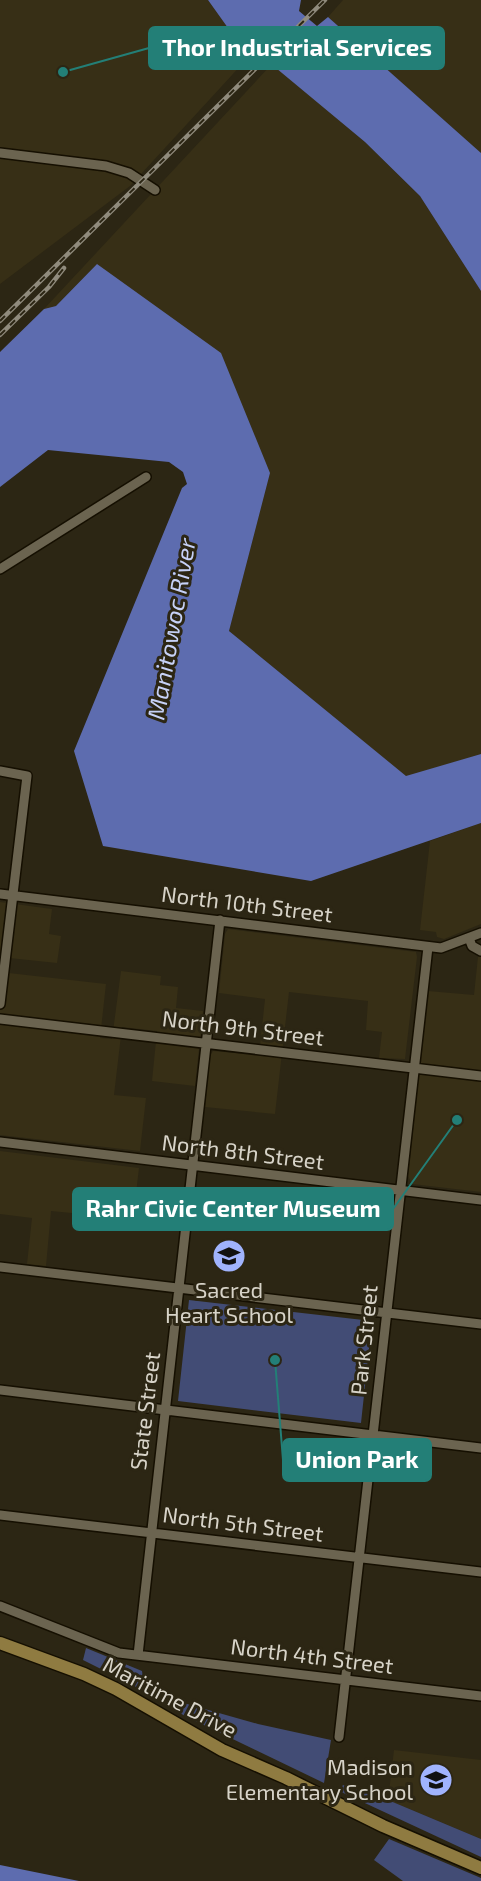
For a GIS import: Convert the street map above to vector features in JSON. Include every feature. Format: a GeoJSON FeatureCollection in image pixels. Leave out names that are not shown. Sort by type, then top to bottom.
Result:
{"type":"FeatureCollection","features":[{"type":"Feature","properties":{"kind":"main road","name":"Maritime Drive"},"geometry":{"type":"LineString","coordinates":[[0,1643],[84,1674],[116,1689],[222,1750],[286,1778],[383,1826],[481,1868]]}},
{"type":"Feature","properties":{"kind":"street"},"geometry":{"type":"LineString","coordinates":[[0,153],[106,165],[129,173],[156,190]]}},
{"type":"Feature","properties":{"kind":"street"},"geometry":{"type":"LineString","coordinates":[[0,569],[146,477]]}},
{"type":"Feature","properties":{"kind":"street"},"geometry":{"type":"LineString","coordinates":[[0,771],[27,776],[0,1004]]}},
{"type":"Feature","properties":{"kind":"street","name":"North 10th Street"},"geometry":{"type":"LineString","coordinates":[[0,894],[428,947],[441,948],[481,933]]}},
{"type":"Feature","properties":{"kind":"street","name":"State Street"},"geometry":{"type":"LineString","coordinates":[[138,1655],[220,920]]}},
{"type":"Feature","properties":{"kind":"street"},"geometry":{"type":"LineString","coordinates":[[469,938],[472,946],[481,951]]}},
{"type":"Feature","properties":{"kind":"street","name":"Park Street"},"geometry":{"type":"LineString","coordinates":[[339,1737],[428,947]]}},
{"type":"Feature","properties":{"kind":"street","name":"North 9th Street"},"geometry":{"type":"LineString","coordinates":[[0,1019],[481,1076]]}},
{"type":"Feature","properties":{"kind":"street","name":"North 8th Street"},"geometry":{"type":"LineString","coordinates":[[0,1143],[481,1200]]}},
{"type":"Feature","properties":{"kind":"street"},"geometry":{"type":"LineString","coordinates":[[0,1267],[481,1324]]}},
{"type":"Feature","properties":{"kind":"street"},"geometry":{"type":"LineString","coordinates":[[0,1390],[481,1448]]}},
{"type":"Feature","properties":{"kind":"street","name":"North 5th Street"},"geometry":{"type":"LineString","coordinates":[[0,1515],[481,1572]]}},
{"type":"Feature","properties":{"kind":"street","name":"North 4th Street"},"geometry":{"type":"LineString","coordinates":[[0,1606],[119,1653],[481,1696]]}},
{"type":"Feature","properties":{"kind":"shaded area"},"geometry":{"type":"Polygon","coordinates":[[[0,0],[208,0],[228,28],[255,50],[130,186],[0,284],[0,0]]]}},
{"type":"Feature","properties":{"kind":"shaded area"},"geometry":{"type":"Polygon","coordinates":[[[343,0],[481,0],[481,153],[328,17],[343,0]]]}},
{"type":"Feature","properties":{"kind":"shaded area"},"geometry":{"type":"Polygon","coordinates":[[[272,64],[365,142],[420,196],[481,291],[481,754],[406,777],[229,631],[270,473],[97,264],[56,306],[44,309],[272,64]]]}},
{"type":"Feature","properties":{"kind":"shaded area"},"geometry":{"type":"Polygon","coordinates":[[[481,823],[481,924],[444,939],[437,937],[436,932],[420,930],[430,841],[481,823]]]}},
{"type":"Feature","properties":{"kind":"shaded area"},"geometry":{"type":"Polygon","coordinates":[[[0,902],[52,909],[49,934],[61,936],[57,963],[0,957],[0,902]]]}},
{"type":"Feature","properties":{"kind":"shaded area"},"geometry":{"type":"Polygon","coordinates":[[[228,929],[416,952],[405,1059],[379,1058],[382,1032],[366,1030],[368,1001],[289,992],[275,1114],[205,1107],[210,1056],[213,1051],[259,1055],[265,999],[219,993],[225,934],[228,929]]]}},
{"type":"Feature","properties":{"kind":"shaded area"},"geometry":{"type":"Polygon","coordinates":[[[478,957],[481,957],[481,1192],[412,1184],[408,1176],[428,991],[474,995],[478,957]]]}},
{"type":"Feature","properties":{"kind":"shaded area"},"geometry":{"type":"Polygon","coordinates":[[[121,971],[161,976],[160,985],[178,987],[176,1008],[203,1011],[195,1086],[152,1081],[157,1031],[122,1027],[114,1095],[146,1098],[140,1151],[0,1135],[0,972],[106,984],[100,1038],[112,1039],[121,971]]]}},
{"type":"Feature","properties":{"kind":"shaded area"},"geometry":{"type":"Polygon","coordinates":[[[0,1151],[139,1168],[133,1219],[51,1211],[46,1266],[27,1264],[32,1218],[0,1214],[0,1151]]]}},
{"type":"Feature","properties":{"kind":"shaded area"},"geometry":{"type":"Polygon","coordinates":[[[189,1300],[372,1321],[361,1423],[178,1401],[189,1300]]]}},
{"type":"Feature","properties":{"kind":"shaded area"},"geometry":{"type":"Polygon","coordinates":[[[86,1648],[142,1671],[143,1679],[173,1700],[258,1724],[331,1740],[324,1783],[185,1716],[131,1684],[83,1660],[86,1648]]]}},
{"type":"Feature","properties":{"kind":"shaded area","name":"Madison Elementary School"},"geometry":{"type":"Polygon","coordinates":[[[394,1750],[481,1760],[481,1839],[388,1800],[394,1750]]]}},
{"type":"Feature","properties":{"kind":"shaded area"},"geometry":{"type":"Polygon","coordinates":[[[343,1785],[388,1800],[481,1839],[481,1857],[339,1791],[343,1785]]]}},
{"type":"Feature","properties":{"kind":"shaded area"},"geometry":{"type":"Polygon","coordinates":[[[389,1839],[481,1878],[481,1881],[403,1881],[374,1860],[389,1839]]]}},
{"type":"Feature","properties":{"kind":"water"},"geometry":{"type":"Polygon","coordinates":[[[208,0],[301,0],[299,11],[317,26],[328,17],[481,153],[481,291],[420,196],[365,142],[228,28],[208,0]]]}},
{"type":"Feature","properties":{"kind":"water","name":"Manitowoc River"},"geometry":{"type":"Polygon","coordinates":[[[97,264],[221,353],[270,473],[229,631],[406,776],[481,754],[481,823],[311,881],[103,846],[74,751],[182,488],[187,484],[183,472],[169,462],[48,450],[0,487],[0,352],[44,309],[56,306],[97,264]]]}},
{"type":"Feature","properties":{"kind":"water"},"geometry":{"type":"Polygon","coordinates":[[[0,1865],[79,1881],[0,1881],[0,1865]]]}},
{"type":"Feature","properties":{"kind":"railway"},"geometry":{"type":"LineString","coordinates":[[0,321],[325,0]]}},
{"type":"Feature","properties":{"kind":"railway"},"geometry":{"type":"LineString","coordinates":[[0,335],[49,287],[64,268]]}},
{"type":"Feature","properties":{"kind":"place","name":"Thor Industrial Services"},"geometry":{"type":"Point","coordinates":[63,72]}},
{"type":"Feature","properties":{"kind":"place","name":"Rahr Civic Center Museum"},"geometry":{"type":"Point","coordinates":[457,1120]}},
{"type":"Feature","properties":{"kind":"place","name":"Sacred Heart School"},"geometry":{"type":"Point","coordinates":[229,1256]}},
{"type":"Feature","properties":{"kind":"place","name":"Union Park"},"geometry":{"type":"Point","coordinates":[275,1360]}},
{"type":"Feature","properties":{"kind":"place","name":"Madison Elementary School"},"geometry":{"type":"Point","coordinates":[436,1780]}}]}
